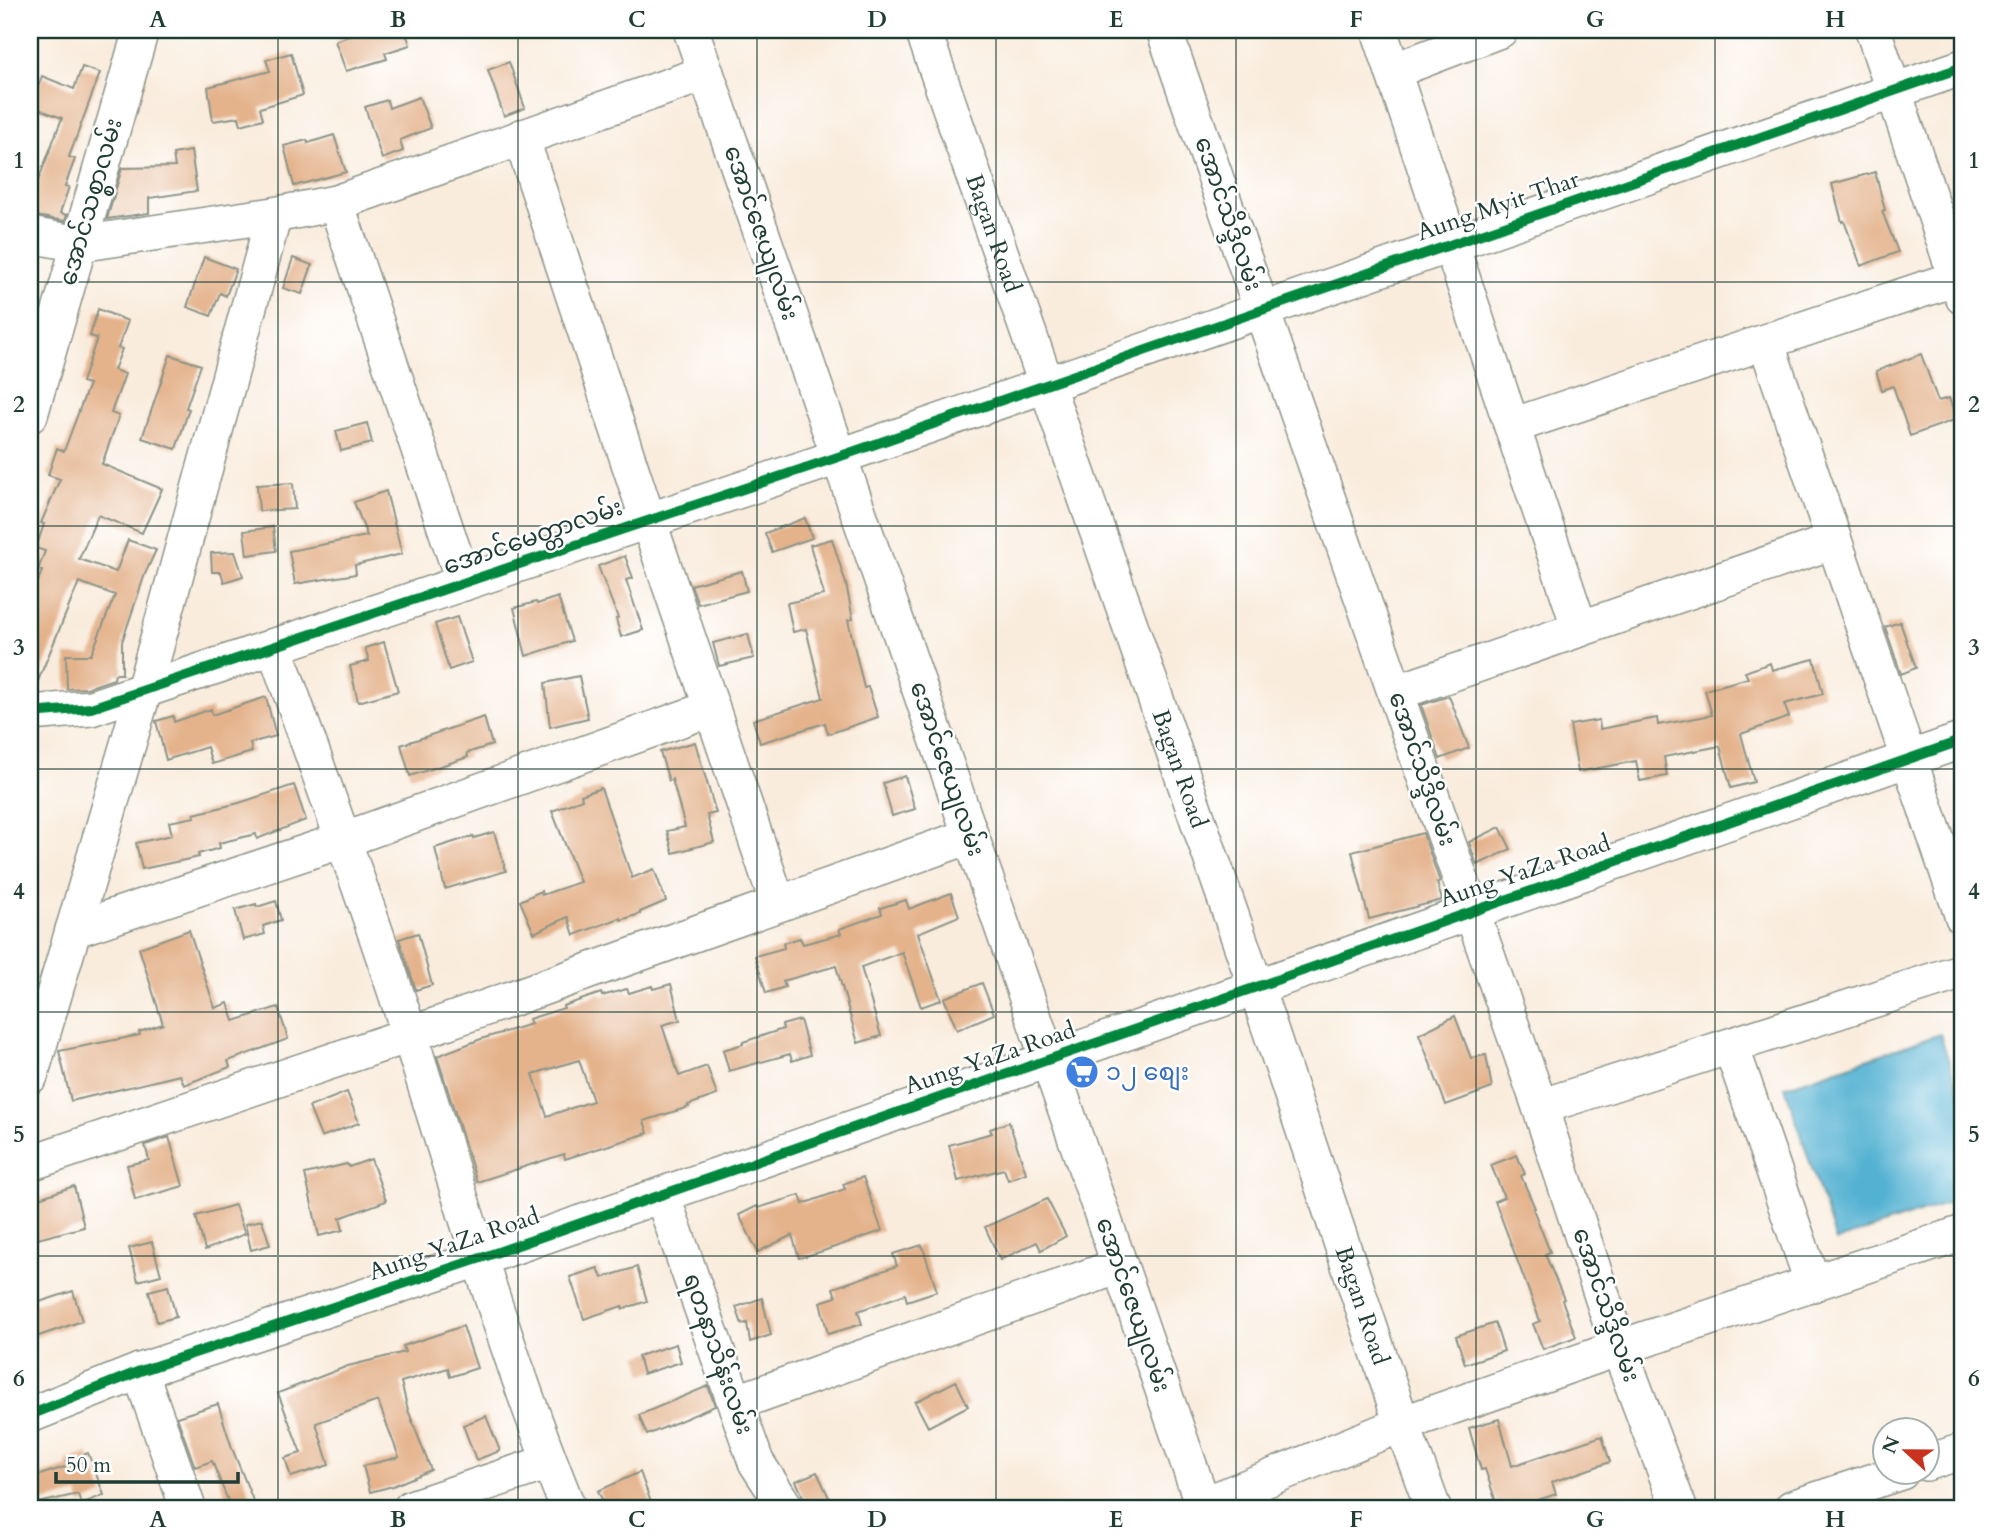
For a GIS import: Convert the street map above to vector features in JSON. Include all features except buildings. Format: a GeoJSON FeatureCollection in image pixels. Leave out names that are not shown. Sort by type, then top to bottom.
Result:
{"type":"FeatureCollection","features":[{"type":"Feature","properties":{"kind":"street","name":"အောင်ဇေယျလမ်း"},"geometry":{"type":"LineString","coordinates":[[691,30],[1201,1508]]}},
{"type":"Feature","properties":{"kind":"street","name":"Bagan Road"},"geometry":{"type":"LineString","coordinates":[[923,30],[1433,1508]]}},
{"type":"Feature","properties":{"kind":"street","name":"အောင်သိဒ္ဒိလမ်း"},"geometry":{"type":"LineString","coordinates":[[1164,30],[1540,1107],[1619,1348],[1679,1508]]}},
{"type":"Feature","properties":{"kind":"street"},"geometry":{"type":"LineString","coordinates":[[1379,30],[1580,629]]}},
{"type":"Feature","properties":{"kind":"street"},"geometry":{"type":"LineString","coordinates":[[1393,71],[1500,30]]}},
{"type":"Feature","properties":{"kind":"street"},"geometry":{"type":"LineString","coordinates":[[1512,426],[1766,342],[1960,288],[1873,30]]}},
{"type":"Feature","properties":{"kind":"street","name":"အောင်သစ္စာလမ်း"},"geometry":{"type":"LineString","coordinates":[[30,415],[139,31]]}},
{"type":"Feature","properties":{"kind":"street","name":"Aung Myit Thar"},"geometry":{"type":"LineString","coordinates":[[1045,385],[1963,67]]}},
{"type":"Feature","properties":{"kind":"street"},"geometry":{"type":"LineString","coordinates":[[30,235],[79,244],[336,203],[706,73]]}},
{"type":"Feature","properties":{"kind":"street"},"geometry":{"type":"LineString","coordinates":[[521,137],[778,904]]}},
{"type":"Feature","properties":{"kind":"street"},"geometry":{"type":"LineString","coordinates":[[336,203],[464,583]]}},
{"type":"Feature","properties":{"kind":"street"},"geometry":{"type":"LineString","coordinates":[[30,1076],[144,690],[274,215]]}},
{"type":"Feature","properties":{"kind":"street"},"geometry":{"type":"LineString","coordinates":[[1766,342],[1963,918]]}},
{"type":"Feature","properties":{"kind":"street","name":"အောင်မေတ္တာလမ်း"},"geometry":{"type":"LineString","coordinates":[[30,713],[91,708],[1045,385]]}},
{"type":"Feature","properties":{"kind":"street"},"geometry":{"type":"LineString","coordinates":[[1395,693],[1834,541]]}},
{"type":"Feature","properties":{"kind":"street"},"geometry":{"type":"LineString","coordinates":[[274,646],[409,1035],[478,1259],[549,1462],[568,1508]]}},
{"type":"Feature","properties":{"kind":"street"},"geometry":{"type":"LineString","coordinates":[[73,930],[343,841],[712,708]]}},
{"type":"Feature","properties":{"kind":"street","name":"Aung YaZa Road"},"geometry":{"type":"LineString","coordinates":[[30,1415],[140,1371],[478,1259],[1963,740]]}},
{"type":"Feature","properties":{"kind":"street"},"geometry":{"type":"LineString","coordinates":[[30,1163],[409,1035],[970,836]]}},
{"type":"Feature","properties":{"kind":"street"},"geometry":{"type":"LineString","coordinates":[[1540,1107],[1963,971]]}},
{"type":"Feature","properties":{"kind":"street"},"geometry":{"type":"LineString","coordinates":[[1731,1046],[1813,1284]]}},
{"type":"Feature","properties":{"kind":"street","name":"ရတနာသိန်းလမ်း"},"geometry":{"type":"LineString","coordinates":[[662,1195],[756,1462],[786,1508]]}},
{"type":"Feature","properties":{"kind":"street"},"geometry":{"type":"LineString","coordinates":[[1201,1508],[1402,1424],[1963,1233]]}},
{"type":"Feature","properties":{"kind":"street"},"geometry":{"type":"LineString","coordinates":[[735,1403],[1119,1266]]}},
{"type":"Feature","properties":{"kind":"street"},"geometry":{"type":"LineString","coordinates":[[140,1371],[188,1508]]}},
{"type":"Feature","properties":{"kind":"street"},"geometry":{"type":"LineString","coordinates":[[1940,1459],[1963,1451]]}},
{"type":"Feature","properties":{"kind":"street"},"geometry":{"type":"LineString","coordinates":[[411,1508],[549,1462]]}},
{"type":"Feature","properties":{"kind":"street"},"geometry":{"type":"LineString","coordinates":[[1792,1508],[1870,1482]]}},
{"type":"Feature","properties":{"kind":"water"},"geometry":{"type":"Polygon","coordinates":[[[1940,1034],[1963,1103],[1963,1198],[1836,1241],[1785,1087],[1940,1034]]]}},
{"type":"Feature","properties":{"kind":"cycle path"},"geometry":{"type":"LineString","coordinates":[[30,713],[91,708],[838,457],[1963,67]]}},
{"type":"Feature","properties":{"kind":"cycle path"},"geometry":{"type":"LineString","coordinates":[[30,1415],[140,1371],[478,1259],[1963,740]]}},
{"type":"Feature","properties":{"kind":"place","name":"၁၂ စျေး"},"geometry":{"type":"Point","coordinates":[1082,1072]}}]}
